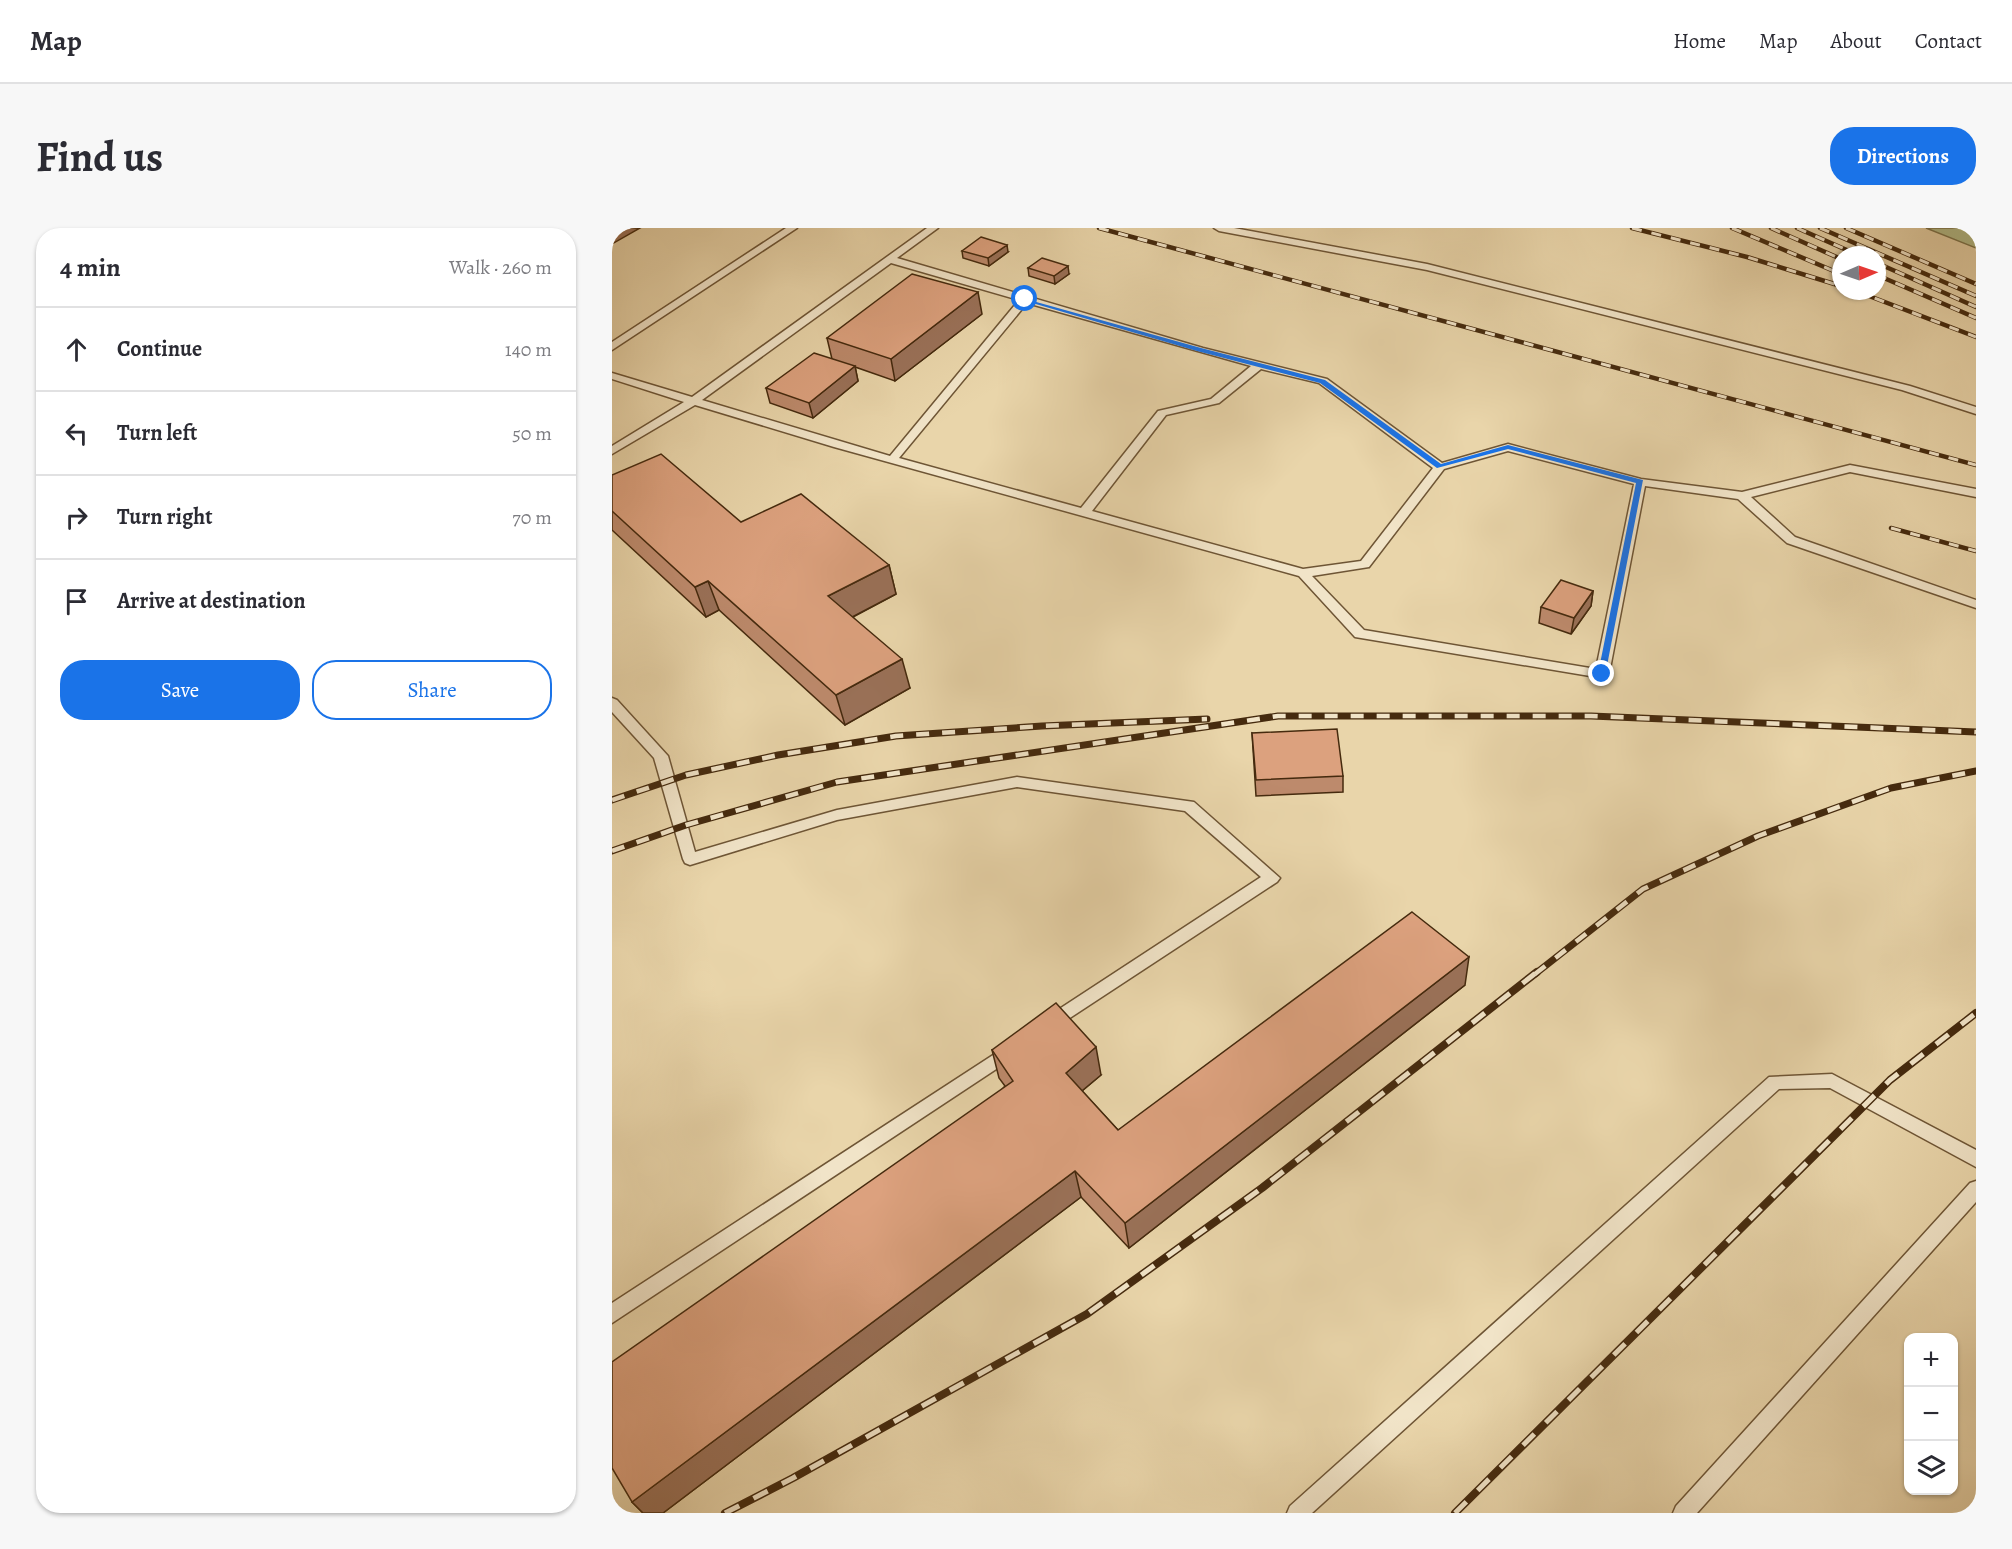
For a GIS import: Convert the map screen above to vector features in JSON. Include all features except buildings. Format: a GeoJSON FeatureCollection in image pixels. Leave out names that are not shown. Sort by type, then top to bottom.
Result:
{"type":"FeatureCollection","features":[{"type":"Feature","properties":{"kind":"lane"},"geometry":{"type":"LineString","coordinates":[[612,347],[792,228]]}},
{"type":"Feature","properties":{"kind":"lane"},"geometry":{"type":"LineString","coordinates":[[612,452],[693,401],[933,228]]}},
{"type":"Feature","properties":{"kind":"lane"},"geometry":{"type":"LineString","coordinates":[[1219,228],[1427,267],[1906,388],[1976,411]]}},
{"type":"Feature","properties":{"kind":"lane"},"geometry":{"type":"LineString","coordinates":[[889,260],[1323,381],[1440,466]]}},
{"type":"Feature","properties":{"kind":"lane"},"geometry":{"type":"LineString","coordinates":[[892,460],[1025,299]]}},
{"type":"Feature","properties":{"kind":"lane"},"geometry":{"type":"LineString","coordinates":[[1084,513],[1162,413],[1215,401],[1259,365]]}},
{"type":"Feature","properties":{"kind":"lane"},"geometry":{"type":"LineString","coordinates":[[612,376],[892,460],[1303,573],[1365,564],[1440,466],[1508,447],[1640,482],[1742,496],[1850,468],[1976,493]]}},
{"type":"Feature","properties":{"kind":"lane"},"geometry":{"type":"LineString","coordinates":[[1303,573],[1360,634],[1602,674],[1640,482]]}},
{"type":"Feature","properties":{"kind":"lane"},"geometry":{"type":"LineString","coordinates":[[1742,496],[1791,540],[1976,604]]}},
{"type":"Feature","properties":{"kind":"lane"},"geometry":{"type":"LineString","coordinates":[[612,703],[661,756],[690,859],[837,815],[1017,782],[1188,806],[1272,878],[612,1314]]}},
{"type":"Feature","properties":{"kind":"lane"},"geometry":{"type":"LineString","coordinates":[[1297,1513],[1775,1082],[1832,1081],[1976,1159]]}},
{"type":"Feature","properties":{"kind":"lane"},"geometry":{"type":"LineString","coordinates":[[1683,1513],[1976,1189]]}},
{"type":"Feature","properties":{"kind":"green space"},"geometry":{"type":"Polygon","coordinates":[[[1926,228],[1976,228],[1976,248],[1926,228]]]}},
{"type":"Feature","properties":{"kind":"railway"},"geometry":{"type":"LineString","coordinates":[[1099,228],[1976,465]]}},
{"type":"Feature","properties":{"kind":"railway"},"geometry":{"type":"LineString","coordinates":[[1632,228],[1747,257],[1832,283]]}},
{"type":"Feature","properties":{"kind":"railway"},"geometry":{"type":"LineString","coordinates":[[1732,228],[1832,270]]}},
{"type":"Feature","properties":{"kind":"railway"},"geometry":{"type":"LineString","coordinates":[[1771,228],[1832,255]]}},
{"type":"Feature","properties":{"kind":"railway"},"geometry":{"type":"LineString","coordinates":[[1797,228],[1838,246]]}},
{"type":"Feature","properties":{"kind":"railway"},"geometry":{"type":"LineString","coordinates":[[1820,228],[1976,296]]}},
{"type":"Feature","properties":{"kind":"railway"},"geometry":{"type":"LineString","coordinates":[[1846,228],[1976,284]]}},
{"type":"Feature","properties":{"kind":"railway"},"geometry":{"type":"LineString","coordinates":[[1886,267],[1976,307]]}},
{"type":"Feature","properties":{"kind":"railway"},"geometry":{"type":"LineString","coordinates":[[1886,279],[1976,318]]}},
{"type":"Feature","properties":{"kind":"railway"},"geometry":{"type":"LineString","coordinates":[[1879,300],[1976,337]]}},
{"type":"Feature","properties":{"kind":"railway"},"geometry":{"type":"LineString","coordinates":[[1891,528],[1976,551]]}},
{"type":"Feature","properties":{"kind":"railway"},"geometry":{"type":"LineString","coordinates":[[612,851],[686,825],[837,782],[1278,716],[1591,716],[1976,732]]}},
{"type":"Feature","properties":{"kind":"railway"},"geometry":{"type":"LineString","coordinates":[[612,800],[686,775],[778,755],[896,736],[1042,726],[1207,719]]}},
{"type":"Feature","properties":{"kind":"railway"},"geometry":{"type":"LineString","coordinates":[[1535,974],[1643,889],[1758,836],[1891,788],[1976,771]]}},
{"type":"Feature","properties":{"kind":"railway"},"geometry":{"type":"LineString","coordinates":[[725,1513],[793,1478],[1087,1314],[1262,1188],[1537,972]]}},
{"type":"Feature","properties":{"kind":"railway"},"geometry":{"type":"LineString","coordinates":[[1455,1513],[1890,1080],[1976,1013]]}},
{"type":"Feature","properties":{"kind":"route"},"geometry":{"type":"LineString","coordinates":[[1025,299],[1199,350],[1323,381],[1440,466],[1508,447],[1640,482],[1602,674]]}}]}
